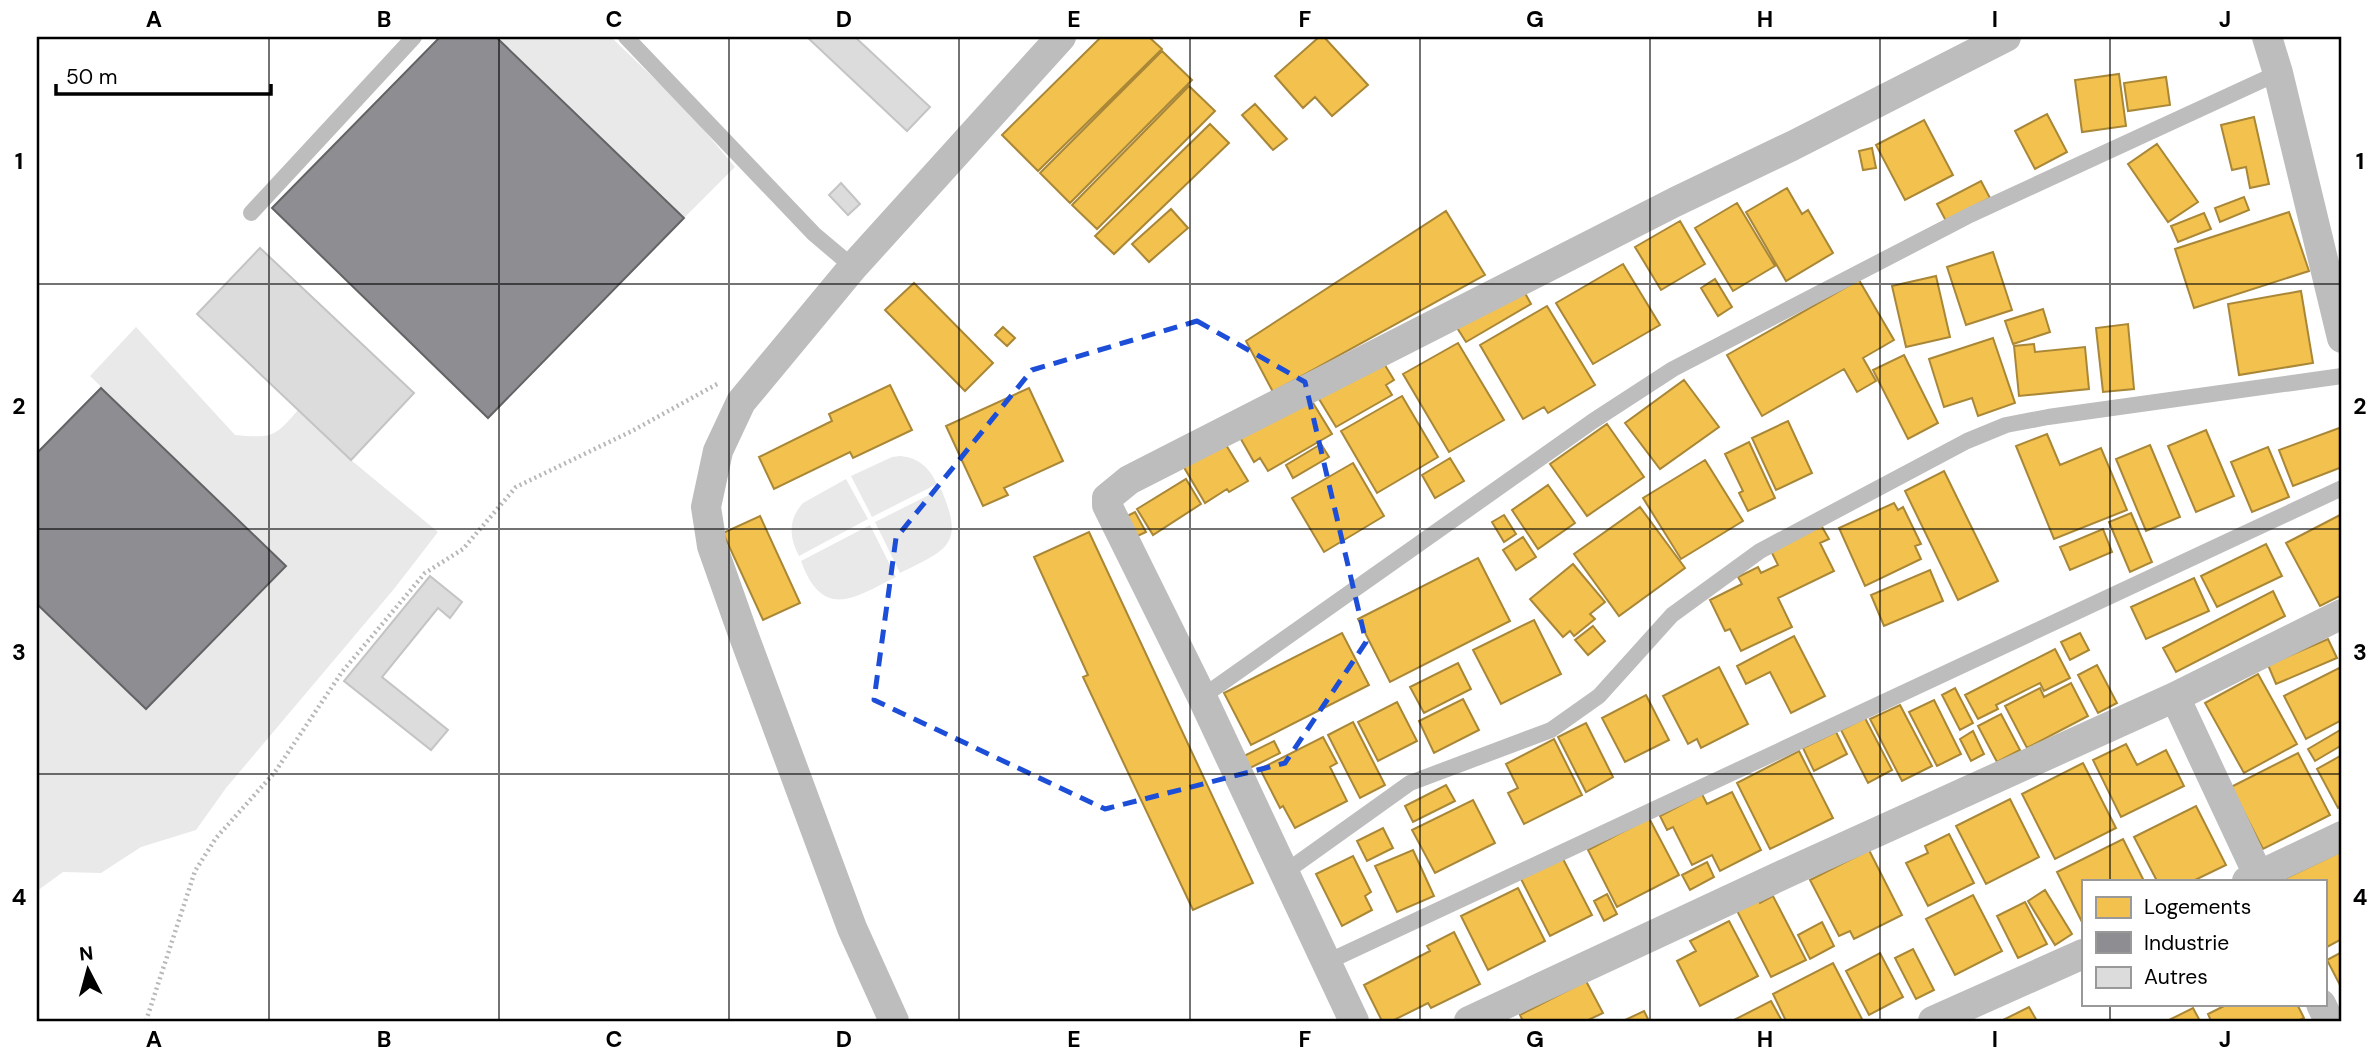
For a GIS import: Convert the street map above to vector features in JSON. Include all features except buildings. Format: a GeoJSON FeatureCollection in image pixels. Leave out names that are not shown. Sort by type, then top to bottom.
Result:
{"type":"FeatureCollection","features":[{"type":"Feature","properties":{"kind":"street"},"geometry":{"type":"LineString","coordinates":[[894,1021],[852,928],[742,631],[712,546],[706,507],[718,451],[741,402],[853,267],[1061,37]]}},
{"type":"Feature","properties":{"kind":"street"},"geometry":{"type":"LineString","coordinates":[[1354,1021],[1202,697],[1107,505],[1107,498],[1129,480],[1625,227],[2006,37]]}},
{"type":"Feature","properties":{"kind":"street"},"geometry":{"type":"LineString","coordinates":[[2267,37],[2342,338]]}},
{"type":"Feature","properties":{"kind":"street"},"geometry":{"type":"LineString","coordinates":[[1469,1021],[2175,697],[2342,614]]}},
{"type":"Feature","properties":{"kind":"street"},"geometry":{"type":"LineString","coordinates":[[2175,697],[2256,880],[2342,836]]}},
{"type":"Feature","properties":{"kind":"street"},"geometry":{"type":"LineString","coordinates":[[1933,1021],[2082,954]]}},
{"type":"Feature","properties":{"kind":"lane"},"geometry":{"type":"LineString","coordinates":[[251,213],[414,37]]}},
{"type":"Feature","properties":{"kind":"lane"},"geometry":{"type":"LineString","coordinates":[[626,37],[814,234],[853,267]]}},
{"type":"Feature","properties":{"kind":"lane"},"geometry":{"type":"LineString","coordinates":[[1202,697],[1593,421],[1673,369],[1970,215],[2278,73]]}},
{"type":"Feature","properties":{"kind":"lane"},"geometry":{"type":"LineString","coordinates":[[1284,873],[1410,783],[1551,730],[1599,696],[1672,615],[1760,551],[1967,440],[2006,425],[2048,417],[2342,376]]}},
{"type":"Feature","properties":{"kind":"lane"},"geometry":{"type":"LineString","coordinates":[[1325,963],[2342,488]]}},
{"type":"Feature","properties":{"kind":"path"},"geometry":{"type":"LineString","coordinates":[[146,1021],[195,871],[216,838],[275,772],[342,672],[425,573],[463,549],[516,487],[632,431],[723,381]]}},
{"type":"Feature","properties":{"kind":"highlighted area"},"geometry":{"type":"Polygon","coordinates":[[[1197,321],[1305,382],[1366,642],[1285,763],[1105,809],[874,700],[896,538],[1032,370],[1197,321]]]}},
{"type":"Feature","properties":{"kind":"shaded area"},"geometry":{"type":"Polygon","coordinates":[[[496,37],[611,37],[687,110],[735,167],[684,218],[496,37]]]}},
{"type":"Feature","properties":{"kind":"shaded area"},"geometry":{"type":"Polygon","coordinates":[[[136,327],[235,435],[271,434],[298,410],[351,460],[438,532],[394,589],[226,788],[196,830],[141,847],[101,873],[63,872],[37,891],[37,604],[147,709],[286,566],[90,376],[136,327]]]}},
{"type":"Feature","properties":{"kind":"shaded area"},"geometry":{"type":"Polygon","coordinates":[[[900,456],[923,464],[937,484],[872,517],[851,476],[900,456]]]}},
{"type":"Feature","properties":{"kind":"shaded area"},"geometry":{"type":"Polygon","coordinates":[[[846,479],[868,519],[799,556],[792,535],[798,509],[803,503],[846,479]]]}},
{"type":"Feature","properties":{"kind":"shaded area"},"geometry":{"type":"Polygon","coordinates":[[[941,489],[951,522],[948,543],[930,558],[900,573],[875,522],[941,489]]]}},
{"type":"Feature","properties":{"kind":"shaded area"},"geometry":{"type":"Polygon","coordinates":[[[870,525],[896,577],[853,597],[830,598],[819,592],[801,561],[870,525]]]}}]}
